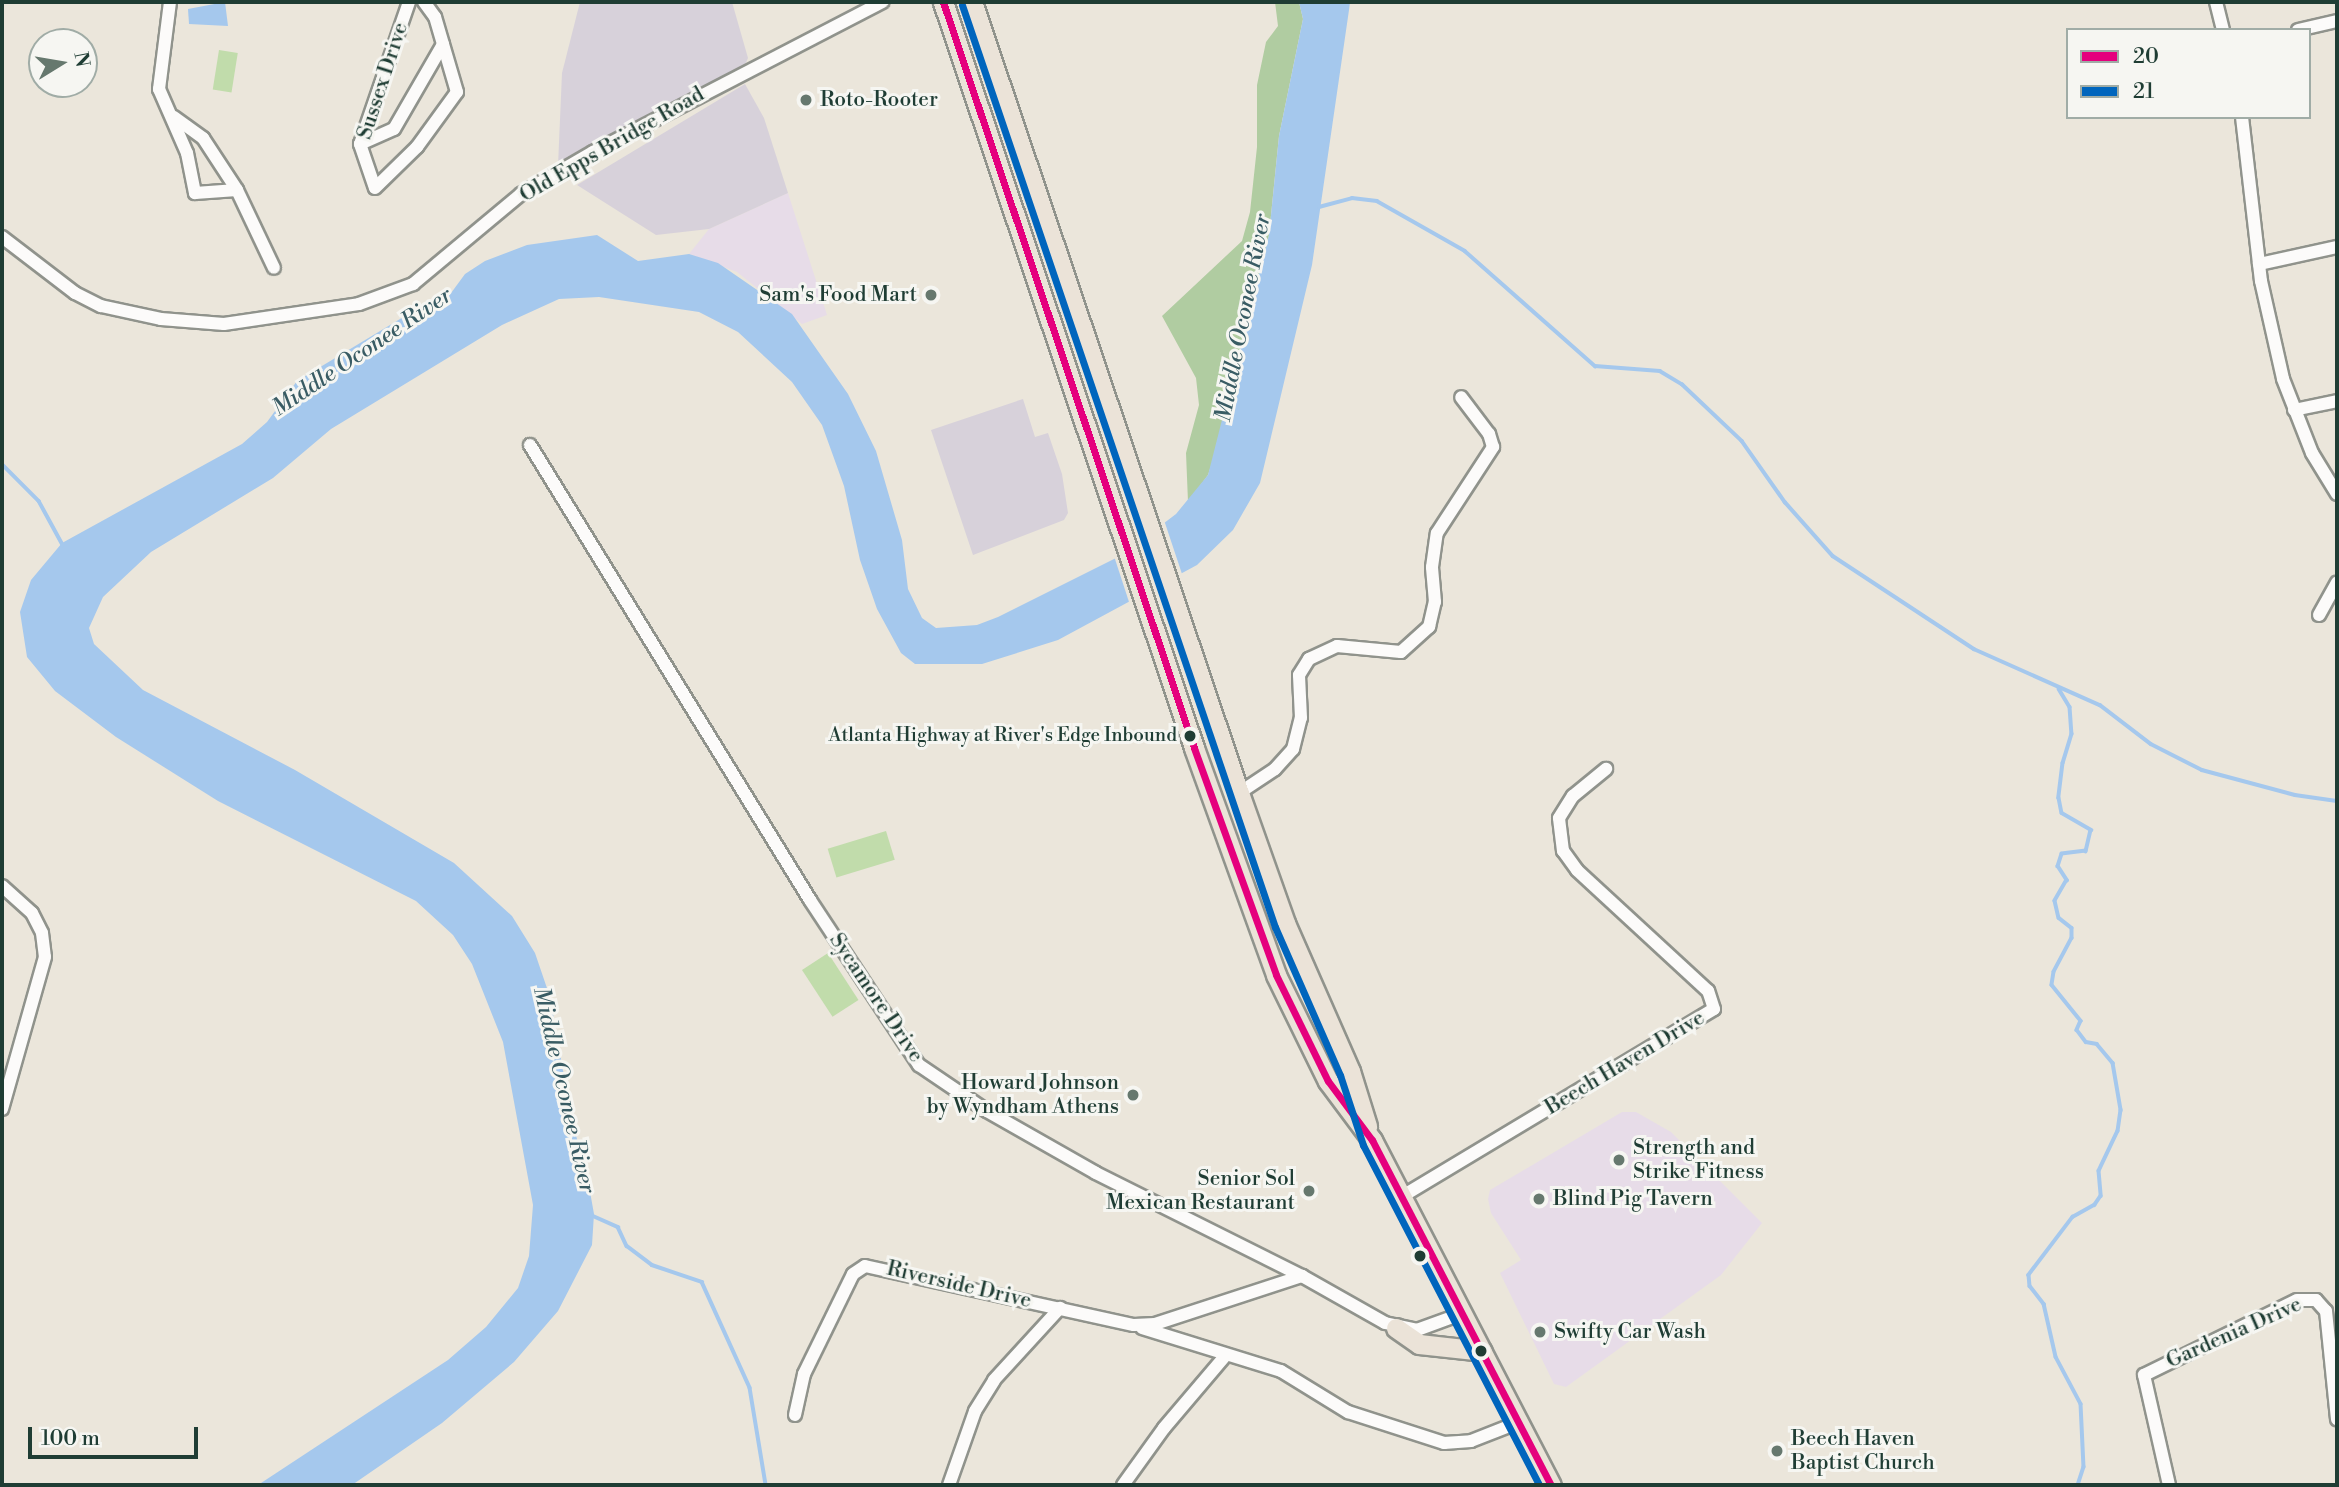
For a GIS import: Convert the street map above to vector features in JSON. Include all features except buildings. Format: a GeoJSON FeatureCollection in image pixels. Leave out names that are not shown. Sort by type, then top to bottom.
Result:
{"type":"FeatureCollection","features":[{"type":"Feature","properties":{"kind":"main road"},"geometry":{"type":"LineString","coordinates":[[943,2],[1249,905],[1288,1006],[1328,1082],[1372,1140]]}},
{"type":"Feature","properties":{"kind":"main road"},"geometry":{"type":"LineString","coordinates":[[972,2],[1275,894],[1350,1071],[1372,1140],[1550,1485]]}},
{"type":"Feature","properties":{"kind":"main road"},"geometry":{"type":"LineString","coordinates":[[1249,905],[1275,894]]}},
{"type":"Feature","properties":{"kind":"main road"},"geometry":{"type":"LineString","coordinates":[[1396,1328],[1419,1344],[1482,1351]]}},
{"type":"Feature","properties":{"kind":"street"},"geometry":{"type":"LineString","coordinates":[[170,2],[159,89],[173,117],[195,193],[237,190]]}},
{"type":"Feature","properties":{"kind":"street","name":"Sussex Drive"},"geometry":{"type":"LineString","coordinates":[[409,2],[360,144],[375,188],[417,147],[457,92],[443,44],[424,2]]}},
{"type":"Feature","properties":{"kind":"street","name":"Old Epps Bridge Road"},"geometry":{"type":"LineString","coordinates":[[2,237],[75,293],[101,306],[161,319],[225,324],[359,304],[413,284],[521,194],[593,152],[816,32],[882,2]]}},
{"type":"Feature","properties":{"kind":"street"},"geometry":{"type":"LineString","coordinates":[[2216,2],[2222,28]]}},
{"type":"Feature","properties":{"kind":"street"},"geometry":{"type":"LineString","coordinates":[[2307,28],[2337,21]]}},
{"type":"Feature","properties":{"kind":"street"},"geometry":{"type":"LineString","coordinates":[[360,144],[394,129],[443,44]]}},
{"type":"Feature","properties":{"kind":"street"},"geometry":{"type":"LineString","coordinates":[[173,117],[202,138],[237,190],[274,268]]}},
{"type":"Feature","properties":{"kind":"street"},"geometry":{"type":"LineString","coordinates":[[2242,119],[2259,264],[2283,379],[2294,410],[2337,494]]}},
{"type":"Feature","properties":{"kind":"street"},"geometry":{"type":"LineString","coordinates":[[2259,264],[2337,247]]}},
{"type":"Feature","properties":{"kind":"street"},"geometry":{"type":"LineString","coordinates":[[1239,793],[1275,769],[1293,749],[1301,718],[1299,675],[1309,659],[1337,646],[1401,652],[1429,627],[1434,612],[1432,567],[1437,533],[1493,447],[1489,434],[1461,397]]}},
{"type":"Feature","properties":{"kind":"street"},"geometry":{"type":"LineString","coordinates":[[2294,410],[2337,401]]}},
{"type":"Feature","properties":{"kind":"street","name":"Sycamore Drive"},"geometry":{"type":"LineString","coordinates":[[530,445],[810,900],[919,1065],[987,1111],[1096,1173],[1302,1276],[1396,1328]]}},
{"type":"Feature","properties":{"kind":"street"},"geometry":{"type":"LineString","coordinates":[[2319,615],[2337,583]]}},
{"type":"Feature","properties":{"kind":"street","name":"Beech Haven Drive"},"geometry":{"type":"LineString","coordinates":[[1401,1197],[1714,1009],[1709,991],[1577,870],[1563,851],[1557,828],[1564,808],[1606,769]]}},
{"type":"Feature","properties":{"kind":"street"},"geometry":{"type":"LineString","coordinates":[[2,886],[32,913],[42,933],[46,957],[2,1109]]}},
{"type":"Feature","properties":{"kind":"street","name":"Riverside Drive"},"geometry":{"type":"LineString","coordinates":[[795,1415],[804,1374],[853,1274],[865,1266],[1134,1325],[1225,1356],[1281,1371],[1365,1419],[1444,1443],[1471,1441],[1517,1423]]}},
{"type":"Feature","properties":{"kind":"street","name":"Riverside Drive"},"geometry":{"type":"LineString","coordinates":[[1134,1325],[1155,1324],[1302,1276]]}},
{"type":"Feature","properties":{"kind":"street","name":"Gardenia Drive"},"geometry":{"type":"LineString","coordinates":[[2169,1485],[2144,1375],[2297,1300],[2316,1300],[2326,1311],[2337,1419]]}},
{"type":"Feature","properties":{"kind":"street"},"geometry":{"type":"LineString","coordinates":[[949,1485],[975,1410],[994,1380],[1060,1308]]}},
{"type":"Feature","properties":{"kind":"street"},"geometry":{"type":"LineString","coordinates":[[1396,1328],[1429,1328],[1461,1314]]}},
{"type":"Feature","properties":{"kind":"street"},"geometry":{"type":"LineString","coordinates":[[1123,1485],[1164,1427],[1225,1356]]}},
{"type":"Feature","properties":{"kind":"shaded area"},"geometry":{"type":"Polygon","coordinates":[[[580,2],[732,2],[748,58],[744,67],[558,166],[562,73],[580,2]]]}},
{"type":"Feature","properties":{"kind":"shaded area"},"geometry":{"type":"Polygon","coordinates":[[[745,84],[764,118],[788,193],[709,229],[656,235],[577,185],[745,84]]]}},
{"type":"Feature","properties":{"kind":"shaded area"},"geometry":{"type":"Polygon","coordinates":[[[788,193],[827,315],[802,324],[737,272],[689,254],[709,229],[788,193]]]}},
{"type":"Feature","properties":{"kind":"shaded area"},"geometry":{"type":"Polygon","coordinates":[[[1023,399],[1035,437],[1048,433],[1062,474],[1068,513],[1064,520],[973,555],[931,430],[1023,399]]]}},
{"type":"Feature","properties":{"kind":"shaded area"},"geometry":{"type":"Polygon","coordinates":[[[1622,1112],[1636,1112],[1671,1132],[1762,1223],[1721,1275],[1566,1387],[1554,1384],[1500,1273],[1521,1260],[1491,1213],[1488,1199],[1490,1190],[1622,1112]]]}},
{"type":"Feature","properties":{"kind":"green space"},"geometry":{"type":"Polygon","coordinates":[[[1275,2],[1299,2],[1303,19],[1279,136],[1269,235],[1217,448],[1208,475],[1188,502],[1186,453],[1199,405],[1196,378],[1162,316],[1242,241],[1250,212],[1257,147],[1257,85],[1266,42],[1278,26],[1275,2]]]}},
{"type":"Feature","properties":{"kind":"green space"},"geometry":{"type":"Polygon","coordinates":[[[219,50],[238,53],[232,92],[213,90],[219,50]]]}},
{"type":"Feature","properties":{"kind":"green space"},"geometry":{"type":"Polygon","coordinates":[[[886,831],[895,860],[836,878],[828,849],[886,831]]]}},
{"type":"Feature","properties":{"kind":"green space"},"geometry":{"type":"Polygon","coordinates":[[[828,953],[858,1000],[833,1017],[802,970],[828,953]]]}},
{"type":"Feature","properties":{"kind":"water"},"geometry":{"type":"Polygon","coordinates":[[[225,2],[228,26],[189,24],[188,9],[225,2]]]}},
{"type":"Feature","properties":{"kind":"water","name":"Middle Oconee River"},"geometry":{"type":"Polygon","coordinates":[[[1299,2],[1350,2],[1312,265],[1260,483],[1233,530],[1197,565],[1058,640],[982,664],[915,664],[901,653],[877,609],[860,560],[844,486],[822,425],[792,382],[738,332],[699,312],[599,297],[559,299],[502,325],[331,429],[273,478],[151,552],[103,597],[89,628],[94,644],[143,690],[295,770],[454,863],[512,916],[535,953],[550,997],[572,1121],[587,1175],[594,1214],[592,1245],[558,1311],[514,1362],[442,1423],[352,1485],[258,1485],[448,1360],[486,1327],[518,1288],[529,1256],[533,1205],[503,1042],[472,964],[453,935],[416,901],[218,801],[116,737],[55,691],[27,657],[20,612],[31,580],[62,543],[242,444],[267,422],[297,381],[405,316],[443,304],[465,274],[485,261],[527,245],[597,235],[638,261],[689,254],[718,263],[792,314],[848,394],[876,451],[902,540],[908,589],[922,618],[936,628],[977,625],[998,617],[1122,555],[1176,514],[1208,475],[1269,235],[1279,136],[1303,19],[1299,2]]]}},
{"type":"Feature","properties":{"kind":"pier"},"geometry":{"type":"Polygon","coordinates":[[[1164,520],[1183,577],[1130,605],[1114,556],[1164,520]]]}},
{"type":"Feature","properties":{"kind":"waterway"},"geometry":{"type":"LineString","coordinates":[[1319,207],[1352,198],[1377,201],[1465,251],[1595,366],[1660,371],[1682,384],[1742,441],[1785,502],[1833,556],[1974,649],[2100,705],[2151,744],[2202,770],[2295,795],[2337,801]]}},
{"type":"Feature","properties":{"kind":"waterway"},"geometry":{"type":"LineString","coordinates":[[2,464],[39,501],[63,545]]}},
{"type":"Feature","properties":{"kind":"waterway"},"geometry":{"type":"LineString","coordinates":[[2059,689],[2070,707],[2072,734],[2063,763],[2059,798],[2062,813],[2091,830],[2086,851],[2062,854],[2058,866],[2067,880],[2055,901],[2059,918],[2072,928],[2072,938],[2054,972],[2052,985],[2081,1021],[2077,1030],[2086,1042],[2097,1044],[2113,1063],[2121,1110],[2118,1131],[2099,1171],[2101,1196],[2095,1205],[2073,1217],[2029,1275],[2030,1286],[2044,1304],[2056,1357],[2081,1404],[2084,1467],[2078,1485]]}},
{"type":"Feature","properties":{"kind":"waterway"},"geometry":{"type":"LineString","coordinates":[[591,1215],[618,1227],[627,1246],[652,1265],[702,1282],[750,1388],[766,1485]]}},
{"type":"Feature","properties":{"kind":"transit line","name":"20"},"geometry":{"type":"LineString","coordinates":[[943,2],[1194,748],[1276,975],[1328,1081],[1372,1140],[1551,1485]]}},
{"type":"Feature","properties":{"kind":"transit line","name":"21"},"geometry":{"type":"LineString","coordinates":[[962,5],[1275,927],[1340,1075],[1363,1145],[1539,1485]]}},
{"type":"Feature","properties":{"kind":"place","name":"Roto-Rooter"},"geometry":{"type":"Point","coordinates":[806,100]}},
{"type":"Feature","properties":{"kind":"place","name":"Sam's Food Mart"},"geometry":{"type":"Point","coordinates":[931,295]}},
{"type":"Feature","properties":{"kind":"place","name":"Atlanta Highway at River's Edge Inbound"},"geometry":{"type":"Point","coordinates":[1190,736]}},
{"type":"Feature","properties":{"kind":"place","name":"Howard Johnson by Wyndham Athens"},"geometry":{"type":"Point","coordinates":[1133,1095]}},
{"type":"Feature","properties":{"kind":"place","name":"Strength and Strike Fitness"},"geometry":{"type":"Point","coordinates":[1619,1160]}},
{"type":"Feature","properties":{"kind":"place","name":"Senior Sol Mexican Restaurant"},"geometry":{"type":"Point","coordinates":[1309,1191]}},
{"type":"Feature","properties":{"kind":"place","name":"Blind Pig Tavern"},"geometry":{"type":"Point","coordinates":[1539,1199]}},
{"type":"Feature","properties":{"kind":"place","name":"Swifty Car Wash"},"geometry":{"type":"Point","coordinates":[1540,1332]}},
{"type":"Feature","properties":{"kind":"place","name":"Beech Haven Baptist Church"},"geometry":{"type":"Point","coordinates":[1777,1451]}}]}
